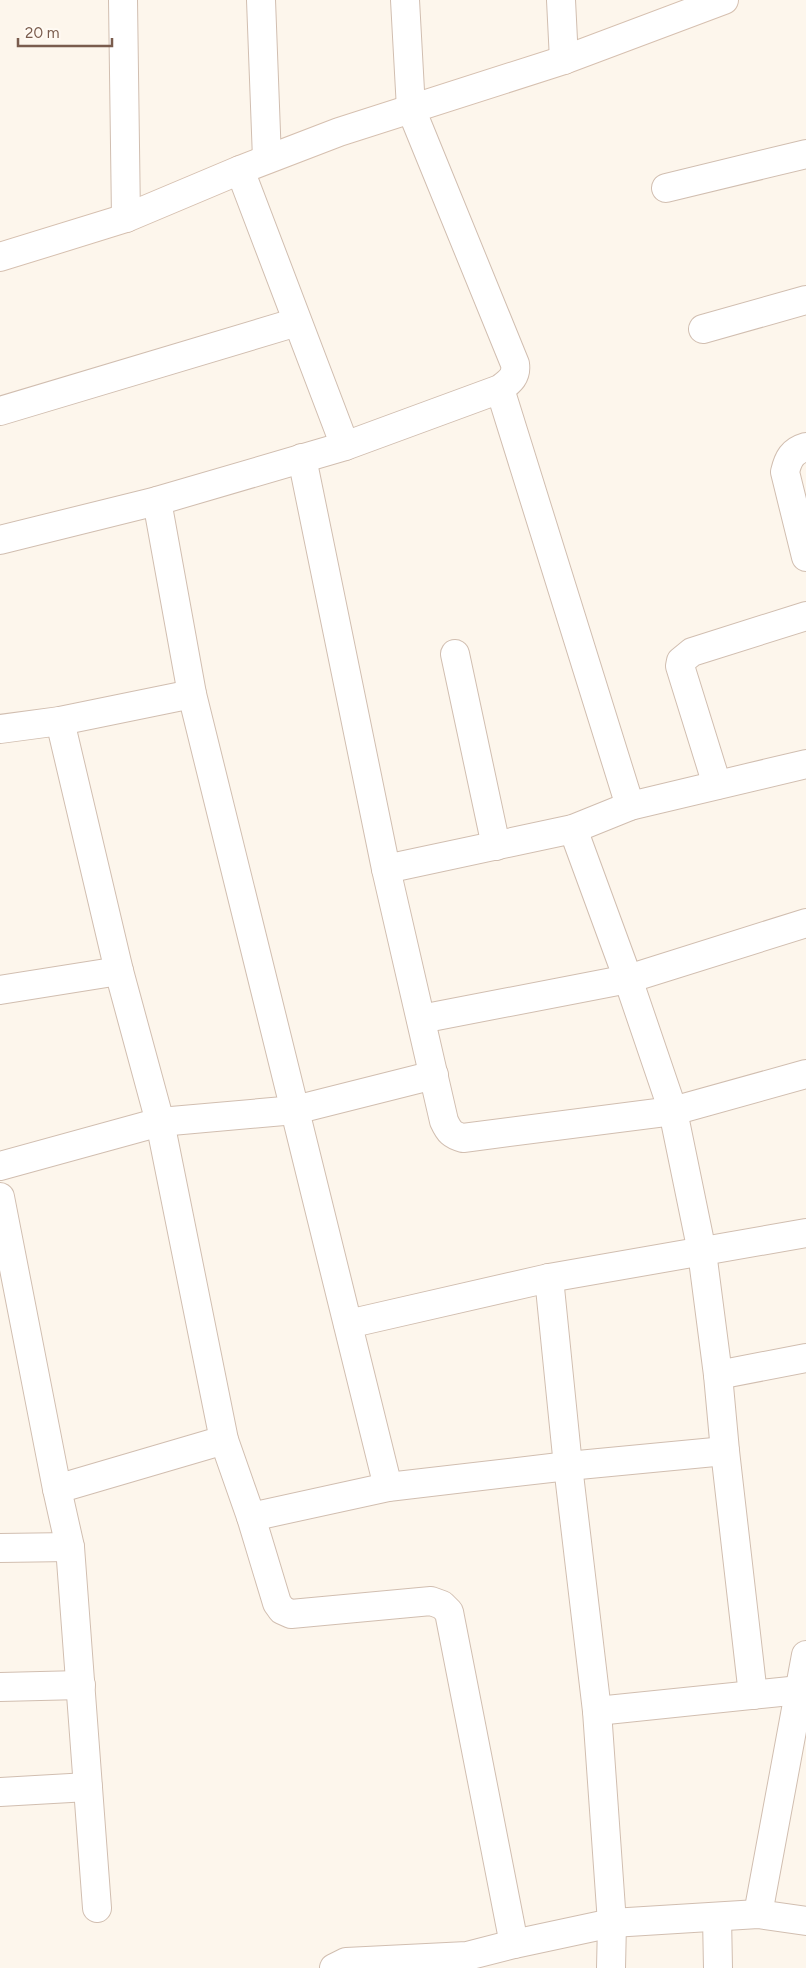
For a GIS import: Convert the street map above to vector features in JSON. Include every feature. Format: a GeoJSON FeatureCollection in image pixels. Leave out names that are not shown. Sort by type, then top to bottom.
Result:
{"type":"FeatureCollection","features":[{"type":"Feature","properties":{"kind":"street"},"geometry":{"type":"LineString","coordinates":[[123,0],[126,218]]}},
{"type":"Feature","properties":{"kind":"street"},"geometry":{"type":"LineString","coordinates":[[261,0],[267,159]]}},
{"type":"Feature","properties":{"kind":"street"},"geometry":{"type":"LineString","coordinates":[[0,540],[157,501],[345,446],[500,389],[514,376],[516,371],[514,364],[412,109],[405,0]]}},
{"type":"Feature","properties":{"kind":"street"},"geometry":{"type":"LineString","coordinates":[[560,0],[564,60]]}},
{"type":"Feature","properties":{"kind":"street"},"geometry":{"type":"LineString","coordinates":[[0,257],[126,218],[267,159],[339,132],[564,60],[724,0]]}},
{"type":"Feature","properties":{"kind":"street"},"geometry":{"type":"LineString","coordinates":[[666,188],[806,154]]}},
{"type":"Feature","properties":{"kind":"street"},"geometry":{"type":"LineString","coordinates":[[240,170],[296,322],[345,446]]}},
{"type":"Feature","properties":{"kind":"street"},"geometry":{"type":"LineString","coordinates":[[703,329],[806,300]]}},
{"type":"Feature","properties":{"kind":"street"},"geometry":{"type":"LineString","coordinates":[[0,411],[296,322]]}},
{"type":"Feature","properties":{"kind":"street"},"geometry":{"type":"LineString","coordinates":[[500,389],[630,806]]}},
{"type":"Feature","properties":{"kind":"street"},"geometry":{"type":"LineString","coordinates":[[806,447],[795,452],[787,460],[786,472],[806,557]]}},
{"type":"Feature","properties":{"kind":"street"},"geometry":{"type":"LineString","coordinates":[[302,458],[386,869],[446,1127],[449,1132],[454,1136],[463,1138],[672,1111],[806,1074]]}},
{"type":"Feature","properties":{"kind":"street"},"geometry":{"type":"LineString","coordinates":[[157,501],[192,694],[388,1487]]}},
{"type":"Feature","properties":{"kind":"street"},"geometry":{"type":"LineString","coordinates":[[717,785],[680,666],[681,661],[692,652],[806,616]]}},
{"type":"Feature","properties":{"kind":"street"},"geometry":{"type":"LineString","coordinates":[[455,654],[496,846]]}},
{"type":"Feature","properties":{"kind":"street"},"geometry":{"type":"LineString","coordinates":[[0,729],[60,721],[192,694]]}},
{"type":"Feature","properties":{"kind":"street"},"geometry":{"type":"LineString","coordinates":[[60,721],[119,971],[160,1122],[224,1440],[251,1517],[277,1603],[282,1610],[291,1614],[431,1601],[442,1605],[449,1612],[514,1944]]}},
{"type":"Feature","properties":{"kind":"street"},"geometry":{"type":"LineString","coordinates":[[386,869],[573,829],[630,806],[806,764]]}},
{"type":"Feature","properties":{"kind":"street"},"geometry":{"type":"LineString","coordinates":[[573,829],[628,979],[672,1111],[702,1252],[718,1375],[753,1695]]}},
{"type":"Feature","properties":{"kind":"street"},"geometry":{"type":"LineString","coordinates":[[421,1019],[628,979],[806,923]]}},
{"type":"Feature","properties":{"kind":"street"},"geometry":{"type":"LineString","coordinates":[[0,990],[119,971]]}},
{"type":"Feature","properties":{"kind":"street"},"geometry":{"type":"LineString","coordinates":[[0,1166],[160,1122],[295,1110],[434,1075]]}},
{"type":"Feature","properties":{"kind":"street"},"geometry":{"type":"LineString","coordinates":[[0,1197],[70,1547],[97,1908]]}},
{"type":"Feature","properties":{"kind":"street"},"geometry":{"type":"LineString","coordinates":[[348,1324],[550,1278],[806,1233]]}},
{"type":"Feature","properties":{"kind":"street"},"geometry":{"type":"LineString","coordinates":[[550,1278],[568,1466],[597,1711],[612,1923],[611,1968]]}},
{"type":"Feature","properties":{"kind":"street"},"geometry":{"type":"LineString","coordinates":[[718,1375],[806,1358]]}},
{"type":"Feature","properties":{"kind":"street"},"geometry":{"type":"LineString","coordinates":[[57,1489],[224,1440]]}},
{"type":"Feature","properties":{"kind":"street"},"geometry":{"type":"LineString","coordinates":[[251,1517],[388,1487],[568,1466],[725,1451]]}},
{"type":"Feature","properties":{"kind":"street"},"geometry":{"type":"LineString","coordinates":[[0,1548],[70,1547]]}},
{"type":"Feature","properties":{"kind":"street"},"geometry":{"type":"LineString","coordinates":[[758,1914],[806,1655]]}},
{"type":"Feature","properties":{"kind":"street"},"geometry":{"type":"LineString","coordinates":[[0,1687],[81,1685]]}},
{"type":"Feature","properties":{"kind":"street"},"geometry":{"type":"LineString","coordinates":[[597,1711],[800,1690]]}},
{"type":"Feature","properties":{"kind":"street"},"geometry":{"type":"LineString","coordinates":[[0,1792],[88,1788]]}},
{"type":"Feature","properties":{"kind":"street"},"geometry":{"type":"LineString","coordinates":[[334,1968],[346,1962],[467,1962],[514,1944],[612,1923],[758,1914],[806,1921]]}},
{"type":"Feature","properties":{"kind":"street"},"geometry":{"type":"LineString","coordinates":[[716,1917],[718,1968]]}}]}
